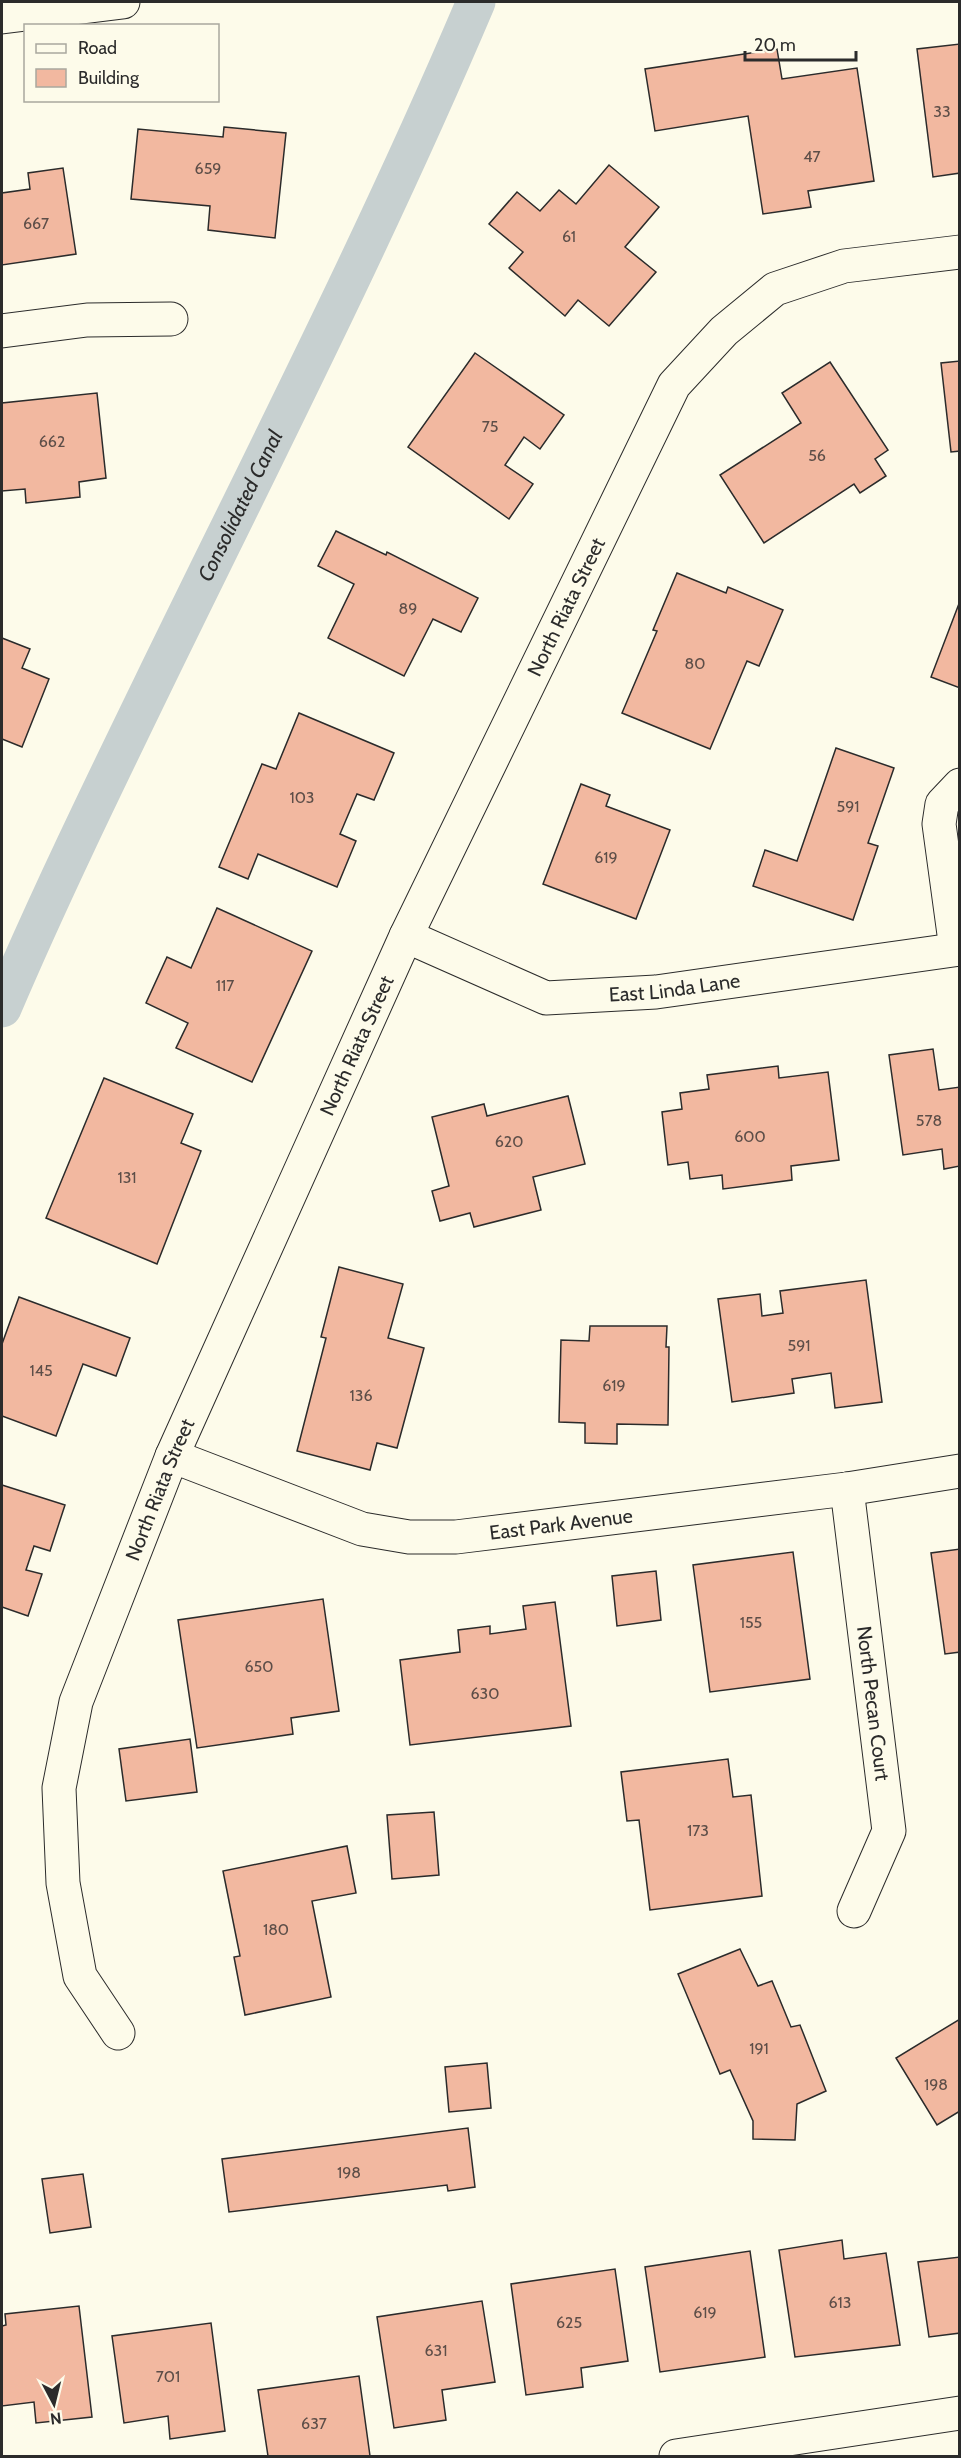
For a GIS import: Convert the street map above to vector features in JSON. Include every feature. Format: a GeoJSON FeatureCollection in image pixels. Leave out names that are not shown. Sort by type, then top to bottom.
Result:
{"type":"FeatureCollection","features":[{"type":"Feature","properties":{"kind":"street"},"geometry":{"type":"LineString","coordinates":[[2,17],[123,2]]}},
{"type":"Feature","properties":{"kind":"street","name":"North Riata Street"},"geometry":{"type":"LineString","coordinates":[[118,2033],[80,1976],[63,1883],[59,1788],[76,1702],[172,1456],[406,936],[674,385],[724,331],[775,289],[844,266],[960,252]]}},
{"type":"Feature","properties":{"kind":"street"},"geometry":{"type":"LineString","coordinates":[[2,331],[87,320],[171,319]]}},
{"type":"Feature","properties":{"kind":"street","name":"East Linda Lane"},"geometry":{"type":"LineString","coordinates":[[406,936],[546,998],[656,992],[958,949],[939,824],[942,804],[960,784]]}},
{"type":"Feature","properties":{"kind":"street","name":"East Park Avenue"},"geometry":{"type":"LineString","coordinates":[[172,1456],[363,1530],[409,1537],[456,1537],[847,1489],[960,1471]]}},
{"type":"Feature","properties":{"kind":"street","name":"North Pecan Court"},"geometry":{"type":"LineString","coordinates":[[847,1489],[889,1831],[854,1911]]}},
{"type":"Feature","properties":{"kind":"street"},"geometry":{"type":"LineString","coordinates":[[676,2457],[960,2413]]}},
{"type":"Feature","properties":{"kind":"building"},"geometry":{"type":"Polygon","coordinates":[[[960,44],[960,173],[933,177],[917,49],[960,44]]]}},
{"type":"Feature","properties":{"kind":"building"},"geometry":{"type":"Polygon","coordinates":[[[777,49],[782,79],[857,68],[874,181],[808,191],[811,207],[763,214],[748,116],[655,131],[645,69],[777,49]]]}},
{"type":"Feature","properties":{"kind":"building"},"geometry":{"type":"Polygon","coordinates":[[[224,127],[286,133],[275,238],[208,230],[210,206],[131,199],[138,129],[223,137],[224,127]]]}},
{"type":"Feature","properties":{"kind":"building"},"geometry":{"type":"Polygon","coordinates":[[[609,165],[659,207],[625,247],[656,272],[609,326],[578,300],[565,316],[509,268],[523,252],[489,224],[517,192],[540,211],[559,190],[576,204],[609,165]]]}},
{"type":"Feature","properties":{"kind":"building"},"geometry":{"type":"Polygon","coordinates":[[[63,168],[76,254],[2,265],[2,193],[30,189],[28,173],[63,168]]]}},
{"type":"Feature","properties":{"kind":"building"},"geometry":{"type":"Polygon","coordinates":[[[475,353],[564,415],[540,449],[524,437],[505,465],[533,484],[509,519],[408,447],[475,353]]]}},
{"type":"Feature","properties":{"kind":"building"},"geometry":{"type":"Polygon","coordinates":[[[960,361],[960,451],[951,452],[941,363],[960,361]]]}},
{"type":"Feature","properties":{"kind":"building"},"geometry":{"type":"Polygon","coordinates":[[[830,362],[888,450],[875,459],[886,476],[860,493],[854,484],[764,543],[720,475],[801,423],[782,393],[830,362]]]}},
{"type":"Feature","properties":{"kind":"building"},"geometry":{"type":"Polygon","coordinates":[[[97,393],[106,478],[79,482],[80,497],[26,503],[25,489],[2,491],[2,403],[97,393]]]}},
{"type":"Feature","properties":{"kind":"building"},"geometry":{"type":"Polygon","coordinates":[[[336,531],[386,555],[387,552],[478,598],[461,632],[433,619],[404,676],[328,638],[354,584],[318,566],[336,531]]]}},
{"type":"Feature","properties":{"kind":"building"},"geometry":{"type":"Polygon","coordinates":[[[677,573],[726,593],[728,587],[783,610],[759,666],[747,661],[710,749],[622,713],[657,631],[653,630],[677,573]]]}},
{"type":"Feature","properties":{"kind":"building"},"geometry":{"type":"Polygon","coordinates":[[[960,601],[960,688],[931,677],[960,601]]]}},
{"type":"Feature","properties":{"kind":"building"},"geometry":{"type":"Polygon","coordinates":[[[2,638],[30,649],[22,668],[49,679],[22,747],[2,739],[2,638]]]}},
{"type":"Feature","properties":{"kind":"building"},"geometry":{"type":"Polygon","coordinates":[[[299,713],[394,753],[374,800],[357,794],[340,834],[356,841],[337,887],[258,854],[248,879],[219,867],[262,764],[276,769],[299,713]]]}},
{"type":"Feature","properties":{"kind":"building"},"geometry":{"type":"Polygon","coordinates":[[[836,748],[894,768],[868,843],[878,846],[853,920],[753,886],[765,850],[797,861],[836,748]]]}},
{"type":"Feature","properties":{"kind":"building"},"geometry":{"type":"Polygon","coordinates":[[[581,784],[610,795],[606,806],[670,830],[636,919],[543,884],[581,784]]]}},
{"type":"Feature","properties":{"kind":"building"},"geometry":{"type":"Polygon","coordinates":[[[217,908],[312,951],[252,1082],[176,1048],[188,1023],[146,1003],[167,957],[191,968],[217,908]]]}},
{"type":"Feature","properties":{"kind":"building"},"geometry":{"type":"Polygon","coordinates":[[[933,1049],[939,1090],[960,1087],[960,1166],[944,1169],[942,1149],[903,1155],[889,1055],[933,1049]]]}},
{"type":"Feature","properties":{"kind":"building"},"geometry":{"type":"Polygon","coordinates":[[[778,1066],[779,1078],[828,1072],[839,1160],[791,1166],[792,1180],[723,1189],[722,1175],[690,1179],[688,1162],[668,1165],[662,1112],[682,1109],[680,1093],[709,1089],[707,1075],[778,1066]]]}},
{"type":"Feature","properties":{"kind":"building"},"geometry":{"type":"Polygon","coordinates":[[[104,1078],[193,1114],[181,1143],[201,1151],[157,1264],[46,1218],[104,1078]]]}},
{"type":"Feature","properties":{"kind":"building"},"geometry":{"type":"Polygon","coordinates":[[[568,1096],[585,1164],[533,1177],[541,1210],[474,1227],[470,1213],[440,1221],[432,1191],[449,1186],[432,1117],[484,1104],[487,1116],[568,1096]]]}},
{"type":"Feature","properties":{"kind":"building"},"geometry":{"type":"Polygon","coordinates":[[[339,1267],[403,1284],[388,1338],[424,1348],[397,1448],[377,1443],[370,1470],[297,1451],[326,1338],[321,1337],[339,1267]]]}},
{"type":"Feature","properties":{"kind":"building"},"geometry":{"type":"Polygon","coordinates":[[[866,1280],[882,1402],[835,1408],[831,1373],[792,1379],[794,1393],[732,1402],[718,1299],[760,1294],[762,1316],[783,1313],[780,1291],[866,1280]]]}},
{"type":"Feature","properties":{"kind":"building"},"geometry":{"type":"Polygon","coordinates":[[[19,1297],[130,1338],[116,1376],[83,1364],[56,1436],[2,1416],[2,1344],[19,1297]]]}},
{"type":"Feature","properties":{"kind":"building"},"geometry":{"type":"Polygon","coordinates":[[[590,1326],[667,1326],[668,1425],[617,1424],[617,1444],[585,1443],[585,1423],[559,1422],[561,1340],[589,1341],[590,1326]]]}},
{"type":"Feature","properties":{"kind":"building"},"geometry":{"type":"Polygon","coordinates":[[[2,1485],[65,1505],[50,1551],[34,1546],[26,1570],[42,1574],[28,1616],[2,1607],[2,1485]]]}},
{"type":"Feature","properties":{"kind":"building"},"geometry":{"type":"Polygon","coordinates":[[[960,1549],[960,1652],[945,1654],[931,1553],[960,1549]]]}},
{"type":"Feature","properties":{"kind":"building"},"geometry":{"type":"Polygon","coordinates":[[[793,1552],[810,1679],[710,1692],[693,1565],[793,1552]]]}},
{"type":"Feature","properties":{"kind":"building"},"geometry":{"type":"Polygon","coordinates":[[[656,1571],[661,1620],[617,1626],[612,1576],[656,1571]]]}},
{"type":"Feature","properties":{"kind":"building"},"geometry":{"type":"Polygon","coordinates":[[[323,1599],[339,1711],[291,1718],[293,1734],[197,1748],[178,1620],[323,1599]]]}},
{"type":"Feature","properties":{"kind":"building"},"geometry":{"type":"Polygon","coordinates":[[[555,1602],[571,1726],[410,1745],[400,1660],[460,1652],[458,1630],[490,1626],[490,1634],[526,1629],[523,1606],[555,1602]]]}},
{"type":"Feature","properties":{"kind":"building"},"geometry":{"type":"Polygon","coordinates":[[[190,1739],[197,1792],[126,1801],[119,1749],[190,1739]]]}},
{"type":"Feature","properties":{"kind":"building"},"geometry":{"type":"Polygon","coordinates":[[[728,1759],[733,1797],[751,1795],[762,1896],[650,1910],[639,1820],[627,1821],[621,1772],[728,1759]]]}},
{"type":"Feature","properties":{"kind":"building"},"geometry":{"type":"Polygon","coordinates":[[[434,1812],[439,1875],[392,1879],[387,1815],[434,1812]]]}},
{"type":"Feature","properties":{"kind":"building"},"geometry":{"type":"Polygon","coordinates":[[[347,1846],[356,1893],[312,1901],[331,1997],[245,2015],[234,1957],[240,1956],[223,1871],[347,1846]]]}},
{"type":"Feature","properties":{"kind":"building"},"geometry":{"type":"Polygon","coordinates":[[[740,1949],[758,1986],[772,1981],[791,2027],[800,2025],[826,2091],[797,2104],[795,2140],[753,2139],[753,2121],[730,2070],[720,2074],[678,1974],[740,1949]]]}},
{"type":"Feature","properties":{"kind":"building"},"geometry":{"type":"Polygon","coordinates":[[[960,2019],[960,2111],[937,2125],[896,2058],[960,2019]]]}},
{"type":"Feature","properties":{"kind":"building"},"geometry":{"type":"Polygon","coordinates":[[[487,2063],[491,2108],[449,2112],[445,2067],[487,2063]]]}},
{"type":"Feature","properties":{"kind":"building"},"geometry":{"type":"Polygon","coordinates":[[[468,2128],[475,2187],[448,2191],[447,2185],[229,2212],[222,2159],[468,2128]]]}},
{"type":"Feature","properties":{"kind":"building"},"geometry":{"type":"Polygon","coordinates":[[[83,2174],[91,2227],[50,2233],[42,2179],[83,2174]]]}},
{"type":"Feature","properties":{"kind":"building"},"geometry":{"type":"Polygon","coordinates":[[[842,2240],[844,2259],[886,2253],[900,2345],[795,2357],[779,2250],[842,2240]]]}},
{"type":"Feature","properties":{"kind":"building"},"geometry":{"type":"Polygon","coordinates":[[[750,2251],[765,2357],[660,2372],[645,2267],[750,2251]]]}},
{"type":"Feature","properties":{"kind":"building"},"geometry":{"type":"Polygon","coordinates":[[[960,2257],[960,2333],[929,2337],[918,2262],[960,2257]]]}},
{"type":"Feature","properties":{"kind":"building"},"geometry":{"type":"Polygon","coordinates":[[[615,2269],[628,2361],[581,2368],[583,2387],[526,2395],[511,2284],[615,2269]]]}},
{"type":"Feature","properties":{"kind":"building"},"geometry":{"type":"Polygon","coordinates":[[[482,2301],[495,2382],[442,2390],[446,2420],[394,2428],[377,2317],[482,2301]]]}},
{"type":"Feature","properties":{"kind":"building"},"geometry":{"type":"Polygon","coordinates":[[[79,2306],[92,2417],[36,2423],[34,2402],[2,2406],[2,2326],[6,2325],[5,2314],[79,2306]]]}},
{"type":"Feature","properties":{"kind":"building"},"geometry":{"type":"Polygon","coordinates":[[[211,2323],[225,2431],[170,2439],[168,2416],[124,2423],[112,2336],[211,2323]]]}},
{"type":"Feature","properties":{"kind":"building"},"geometry":{"type":"Polygon","coordinates":[[[359,2376],[370,2456],[268,2456],[258,2390],[359,2376]]]}},
{"type":"Feature","properties":{"kind":"waterway","name":"Consolidated Canal"},"geometry":{"type":"LineString","coordinates":[[2,1008],[95,805],[360,260],[476,2]]}}]}
